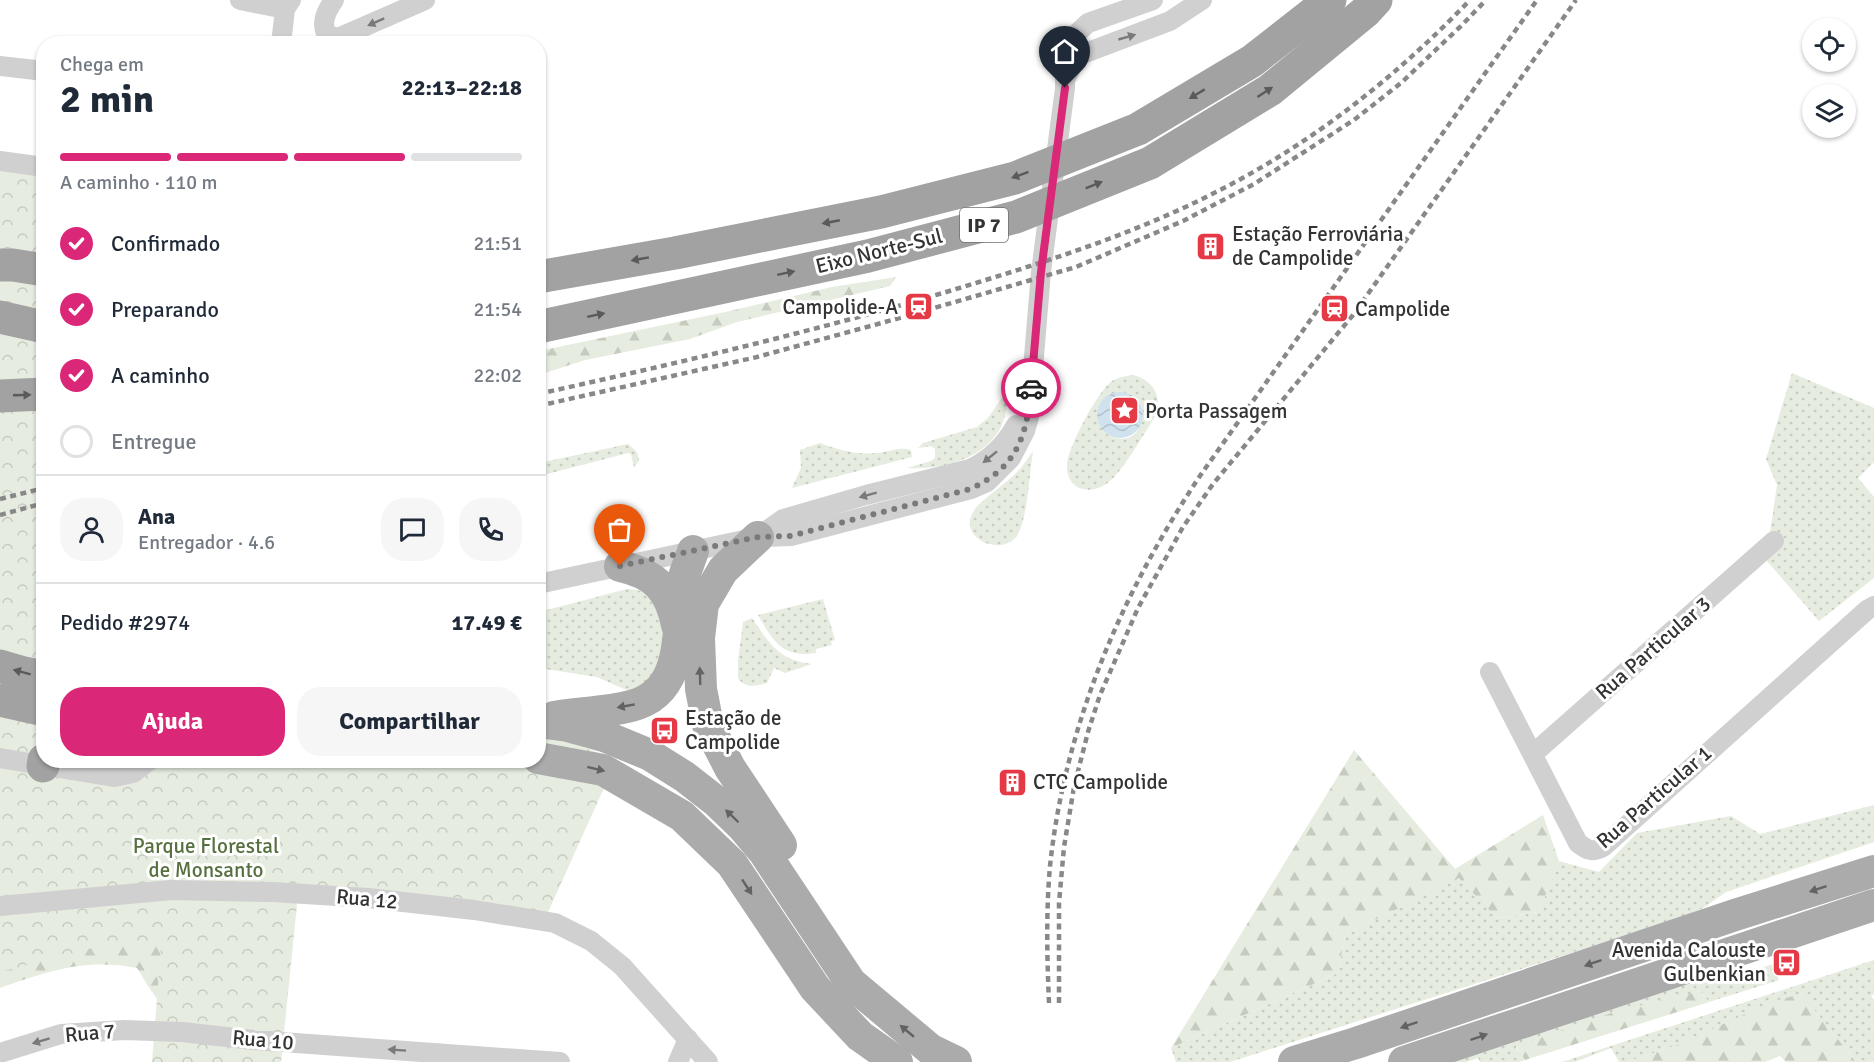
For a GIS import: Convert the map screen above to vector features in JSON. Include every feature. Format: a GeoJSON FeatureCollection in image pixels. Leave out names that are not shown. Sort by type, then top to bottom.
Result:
{"type":"FeatureCollection","features":[{"type":"Feature","properties":{"kind":"highway","name":"Eixo Norte-Sul"},"geometry":{"type":"LineString","coordinates":[[546,276],[675,253],[881,212],[1015,178],[1138,129],[1252,61],[1330,0]]}},
{"type":"Feature","properties":{"kind":"highway","name":"Eixo Norte-Sul"},"geometry":{"type":"LineString","coordinates":[[546,325],[868,256],[1016,217],[1150,163],[1278,83],[1365,12],[1376,0]]}},
{"type":"Feature","properties":{"kind":"highway"},"geometry":{"type":"LineString","coordinates":[[0,265],[36,269]]}},
{"type":"Feature","properties":{"kind":"highway"},"geometry":{"type":"LineString","coordinates":[[0,317],[36,325]]}},
{"type":"Feature","properties":{"kind":"highway"},"geometry":{"type":"LineString","coordinates":[[0,396],[36,394]]}},
{"type":"Feature","properties":{"kind":"highway"},"geometry":{"type":"LineString","coordinates":[[0,666],[36,675]]}},
{"type":"Feature","properties":{"kind":"highway"},"geometry":{"type":"LineString","coordinates":[[0,700],[36,708]]}},
{"type":"Feature","properties":{"kind":"main road"},"geometry":{"type":"LineString","coordinates":[[703,604],[723,570],[758,537]]}},
{"type":"Feature","properties":{"kind":"main road"},"geometry":{"type":"LineString","coordinates":[[693,551],[703,604],[699,638],[700,668],[701,689],[708,725],[730,768],[786,852],[808,919]]}},
{"type":"Feature","properties":{"kind":"main road"},"geometry":{"type":"LineString","coordinates":[[546,720],[632,706],[657,695],[672,670],[679,635],[683,580],[693,551]]}},
{"type":"Feature","properties":{"kind":"main road"},"geometry":{"type":"LineString","coordinates":[[620,566],[638,570],[650,576],[661,587],[674,609],[679,635]]}},
{"type":"Feature","properties":{"kind":"main road"},"geometry":{"type":"LineString","coordinates":[[546,722],[604,736],[650,755],[685,777],[717,802],[764,852],[850,983],[930,1050],[956,1062]]}},
{"type":"Feature","properties":{"kind":"main road"},"geometry":{"type":"LineString","coordinates":[[546,759],[603,770],[682,816],[732,864],[815,988],[860,1036],[897,1062]]}},
{"type":"Feature","properties":{"kind":"main road"},"geometry":{"type":"LineString","coordinates":[[1294,1062],[1874,871]]}},
{"type":"Feature","properties":{"kind":"main road"},"geometry":{"type":"LineString","coordinates":[[1404,1062],[1874,905]]}},
{"type":"Feature","properties":{"kind":"street"},"geometry":{"type":"LineString","coordinates":[[240,0],[288,5],[282,36]]}},
{"type":"Feature","properties":{"kind":"street"},"geometry":{"type":"LineString","coordinates":[[332,36],[327,34],[324,23],[334,0]]}},
{"type":"Feature","properties":{"kind":"street"},"geometry":{"type":"LineString","coordinates":[[345,36],[425,0]]}},
{"type":"Feature","properties":{"kind":"street"},"geometry":{"type":"LineString","coordinates":[[546,582],[758,537],[791,536],[970,489],[987,482],[1011,458],[1025,431],[1041,272],[1065,84],[1065,51],[1068,44],[1088,23],[1154,0]]}},
{"type":"Feature","properties":{"kind":"street"},"geometry":{"type":"LineString","coordinates":[[1065,84],[1075,60],[1080,55],[1170,21],[1202,0]]}},
{"type":"Feature","properties":{"kind":"street"},"geometry":{"type":"LineString","coordinates":[[0,66],[36,70]]}},
{"type":"Feature","properties":{"kind":"street"},"geometry":{"type":"LineString","coordinates":[[0,161],[36,166]]}},
{"type":"Feature","properties":{"kind":"street","name":"Rua Particular 3"},"geometry":{"type":"LineString","coordinates":[[1533,754],[1774,541]]}},
{"type":"Feature","properties":{"kind":"street","name":"Rua Particular 1"},"geometry":{"type":"LineString","coordinates":[[1490,672],[1578,843],[1587,850],[1595,851],[1603,847],[1874,606]]}},
{"type":"Feature","properties":{"kind":"street"},"geometry":{"type":"LineString","coordinates":[[0,758],[36,762]]}},
{"type":"Feature","properties":{"kind":"street"},"geometry":{"type":"LineString","coordinates":[[69,768],[114,777],[133,773],[140,768]]}},
{"type":"Feature","properties":{"kind":"street","name":"Rua 12"},"geometry":{"type":"LineString","coordinates":[[0,906],[171,890],[273,892],[368,898],[474,910],[555,923],[608,952],[688,1039]]}},
{"type":"Feature","properties":{"kind":"street","name":"Rua 7"},"geometry":{"type":"LineString","coordinates":[[0,1053],[61,1034],[124,1030],[182,1032]]}},
{"type":"Feature","properties":{"kind":"street","name":"Rua 10"},"geometry":{"type":"LineString","coordinates":[[182,1032],[254,1040],[560,1062]]}},
{"type":"Feature","properties":{"kind":"street"},"geometry":{"type":"LineString","coordinates":[[678,1062],[688,1039],[708,1062]]}},
{"type":"Feature","properties":{"kind":"green space","name":"Parque Florestal de Monsanto"},"geometry":{"type":"Polygon","coordinates":[[[0,167],[36,170],[36,768],[546,768],[546,736],[554,737],[617,759],[545,919],[298,895],[281,1062],[152,1062],[161,946],[108,944],[0,972],[0,167]]]}},
{"type":"Feature","properties":{"kind":"green space"},"geometry":{"type":"Polygon","coordinates":[[[896,277],[890,286],[737,322],[690,339],[585,360],[546,373],[546,350],[832,287],[896,277]]]}},
{"type":"Feature","properties":{"kind":"green space"},"geometry":{"type":"Polygon","coordinates":[[[1792,373],[1874,408],[1874,462],[1858,478],[1874,497],[1874,578],[1819,621],[1766,560],[1777,485],[1766,459],[1792,373]]]}},
{"type":"Feature","properties":{"kind":"green space"},"geometry":{"type":"Polygon","coordinates":[[[1134,375],[1151,385],[1157,395],[1156,415],[1112,479],[1097,488],[1082,489],[1071,481],[1068,474],[1067,465],[1072,446],[1092,407],[1106,387],[1112,381],[1134,375]],[[1109,394],[1098,412],[1103,431],[1116,438],[1124,439],[1136,433],[1142,420],[1138,399],[1109,394]]]}},
{"type":"Feature","properties":{"kind":"green space"},"geometry":{"type":"Polygon","coordinates":[[[1009,391],[1001,427],[984,448],[947,465],[907,468],[935,458],[935,449],[931,446],[918,448],[923,443],[977,427],[988,418],[1005,393],[1009,391]]]}},
{"type":"Feature","properties":{"kind":"green space"},"geometry":{"type":"Polygon","coordinates":[[[820,443],[855,453],[907,449],[911,450],[912,457],[792,488],[801,468],[800,450],[820,443]]]}},
{"type":"Feature","properties":{"kind":"green space"},"geometry":{"type":"Polygon","coordinates":[[[628,444],[637,452],[639,460],[634,468],[631,454],[628,453],[546,474],[546,462],[628,444]]]}},
{"type":"Feature","properties":{"kind":"green space"},"geometry":{"type":"Polygon","coordinates":[[[1033,451],[1020,530],[1016,537],[1001,545],[984,542],[972,531],[970,523],[972,514],[985,499],[1016,473],[1033,451]]]}},
{"type":"Feature","properties":{"kind":"green space"},"geometry":{"type":"Polygon","coordinates":[[[627,589],[647,593],[657,605],[663,624],[664,656],[658,673],[633,693],[597,677],[546,669],[546,610],[627,589]]]}},
{"type":"Feature","properties":{"kind":"green space"},"geometry":{"type":"Polygon","coordinates":[[[823,599],[835,640],[831,641],[832,645],[816,649],[816,653],[795,653],[780,646],[758,615],[823,599]]]}},
{"type":"Feature","properties":{"kind":"green space"},"geometry":{"type":"Polygon","coordinates":[[[752,618],[770,643],[783,655],[812,664],[785,673],[774,668],[767,683],[751,686],[744,684],[738,678],[738,661],[743,622],[752,618]]]}},
{"type":"Feature","properties":{"kind":"green space"},"geometry":{"type":"Polygon","coordinates":[[[1354,750],[1455,869],[1543,815],[1559,861],[1539,912],[1497,918],[1459,878],[1345,935],[1338,973],[1171,1048],[1354,750]]]}},
{"type":"Feature","properties":{"kind":"green space"},"geometry":{"type":"Polygon","coordinates":[[[1874,805],[1874,842],[1726,892],[1703,908],[1684,917],[1230,1062],[1176,1062],[1171,1048],[1338,973],[1345,935],[1460,877],[1497,918],[1539,912],[1559,861],[1599,872],[1637,833],[1731,816],[1760,834],[1874,805]]]}},
{"type":"Feature","properties":{"kind":"green space"},"geometry":{"type":"Polygon","coordinates":[[[172,914],[166,1011],[137,968],[118,965],[84,965],[67,968],[0,988],[0,921],[172,914]]]}},
{"type":"Feature","properties":{"kind":"green space"},"geometry":{"type":"Polygon","coordinates":[[[1874,960],[1874,994],[1871,996],[1874,1000],[1874,1062],[1856,1062],[1801,994],[1677,1045],[1627,1062],[1619,1062],[1611,1048],[1575,1062],[1562,1062],[1874,960]]]}},
{"type":"Feature","properties":{"kind":"green space"},"geometry":{"type":"Polygon","coordinates":[[[1773,964],[1779,980],[1709,1002],[1700,991],[1516,1047],[1525,1060],[1519,1062],[1480,1062],[1478,1058],[1466,1062],[1449,1062],[1714,975],[1754,970],[1773,964]]]}},
{"type":"Feature","properties":{"kind":"green space"},"geometry":{"type":"Polygon","coordinates":[[[1700,991],[1709,1002],[1525,1060],[1516,1046],[1617,1011],[1700,991]]]}},
{"type":"Feature","properties":{"kind":"green space"},"geometry":{"type":"Polygon","coordinates":[[[1802,994],[1856,1062],[1786,1062],[1780,1056],[1765,1062],[1627,1062],[1677,1045],[1774,1001],[1802,994]]]}},
{"type":"Feature","properties":{"kind":"water"},"geometry":{"type":"Polygon","coordinates":[[[1120,392],[1136,399],[1143,415],[1136,431],[1120,438],[1104,431],[1097,415],[1104,399],[1120,392]]]}},
{"type":"Feature","properties":{"kind":"railway"},"geometry":{"type":"LineString","coordinates":[[546,392],[705,356],[870,314],[1040,263],[1161,218],[1255,171],[1321,129],[1384,81],[1470,0]]}},
{"type":"Feature","properties":{"kind":"railway"},"geometry":{"type":"LineString","coordinates":[[546,404],[757,357],[896,319],[1076,267],[1183,221],[1254,184],[1354,120],[1401,83],[1486,0]]}},
{"type":"Feature","properties":{"kind":"railway"},"geometry":{"type":"LineString","coordinates":[[1049,1003],[1048,900],[1050,866],[1058,813],[1069,761],[1084,710],[1123,611],[1173,518],[1202,473],[1537,0]]}},
{"type":"Feature","properties":{"kind":"railway"},"geometry":{"type":"LineString","coordinates":[[1059,1003],[1059,903],[1064,847],[1074,787],[1100,695],[1138,608],[1183,527],[1213,484],[1353,315],[1576,0]]}},
{"type":"Feature","properties":{"kind":"railway"},"geometry":{"type":"LineString","coordinates":[[0,499],[36,490]]}},
{"type":"Feature","properties":{"kind":"railway"},"geometry":{"type":"LineString","coordinates":[[0,515],[36,505]]}},
{"type":"Feature","properties":{"kind":"way so far"},"geometry":{"type":"LineString","coordinates":[[620,566],[758,537],[791,536],[970,489],[987,482],[1011,458],[1019,445],[1029,417],[1031,388]]}},
{"type":"Feature","properties":{"kind":"place","name":"Estação Ferroviária de Campolide"},"geometry":{"type":"Point","coordinates":[1211,246]}},
{"type":"Feature","properties":{"kind":"place","name":"Campolide-A"},"geometry":{"type":"Point","coordinates":[919,307]}},
{"type":"Feature","properties":{"kind":"place","name":"Campolide"},"geometry":{"type":"Point","coordinates":[1334,309]}},
{"type":"Feature","properties":{"kind":"place","name":"Porta Passagem"},"geometry":{"type":"Point","coordinates":[1124,411]}},
{"type":"Feature","properties":{"kind":"place","name":"Estação de Campolide"},"geometry":{"type":"Point","coordinates":[664,730]}},
{"type":"Feature","properties":{"kind":"place","name":"CTC Campolide"},"geometry":{"type":"Point","coordinates":[1012,782]}},
{"type":"Feature","properties":{"kind":"place","name":"Avenida Calouste Gulbenkian"},"geometry":{"type":"Point","coordinates":[1787,962]}},
{"type":"Feature","properties":{"kind":"route"},"geometry":{"type":"LineString","coordinates":[[1031,388],[1041,272],[1065,88]]}}]}
